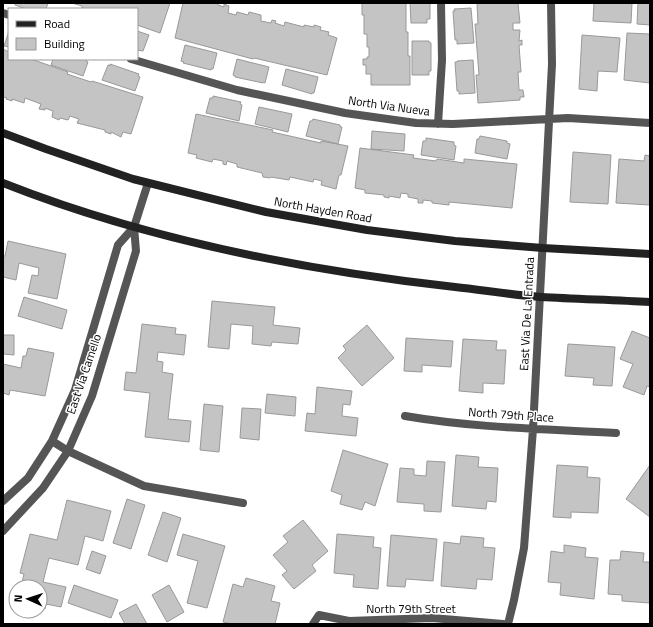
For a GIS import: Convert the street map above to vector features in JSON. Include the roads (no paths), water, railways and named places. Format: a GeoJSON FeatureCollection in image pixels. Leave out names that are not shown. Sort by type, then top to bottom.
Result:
{"type":"FeatureCollection","features":[{"type":"Feature","properties":{"kind":"main road","name":"North Hayden Road"},"geometry":{"type":"LineString","coordinates":[[3,133],[148,183],[266,212],[366,230],[455,241],[650,254]]}},
{"type":"Feature","properties":{"kind":"main road"},"geometry":{"type":"LineString","coordinates":[[3,183],[33,195],[134,227],[251,257],[323,270],[412,283],[540,297],[650,302]]}},
{"type":"Feature","properties":{"kind":"street"},"geometry":{"type":"LineString","coordinates":[[438,124],[442,60],[441,3]]}},
{"type":"Feature","properties":{"kind":"street","name":"East Via De La Entrada"},"geometry":{"type":"LineString","coordinates":[[508,624],[524,548],[533,429],[552,64],[551,3]]}},
{"type":"Feature","properties":{"kind":"street","name":"North Via Nueva"},"geometry":{"type":"LineString","coordinates":[[134,60],[237,90],[345,113],[416,124],[530,119],[549,120],[568,118],[650,123]]}},
{"type":"Feature","properties":{"kind":"street","name":"East Via Camello"},"geometry":{"type":"LineString","coordinates":[[3,531],[43,488],[68,451],[92,396],[136,251],[134,227],[148,183]]}},
{"type":"Feature","properties":{"kind":"street","name":"East Via Camello"},"geometry":{"type":"LineString","coordinates":[[3,501],[28,478],[52,441],[75,390],[118,245],[134,227]]}},
{"type":"Feature","properties":{"kind":"street","name":"North 79th Place"},"geometry":{"type":"LineString","coordinates":[[406,416],[434,421],[533,429],[616,433]]}},
{"type":"Feature","properties":{"kind":"street"},"geometry":{"type":"LineString","coordinates":[[52,441],[68,451],[144,486],[243,503]]}},
{"type":"Feature","properties":{"kind":"street","name":"North 79th Street"},"geometry":{"type":"LineString","coordinates":[[313,624],[319,615],[349,621],[432,618],[504,624]]}}]}
